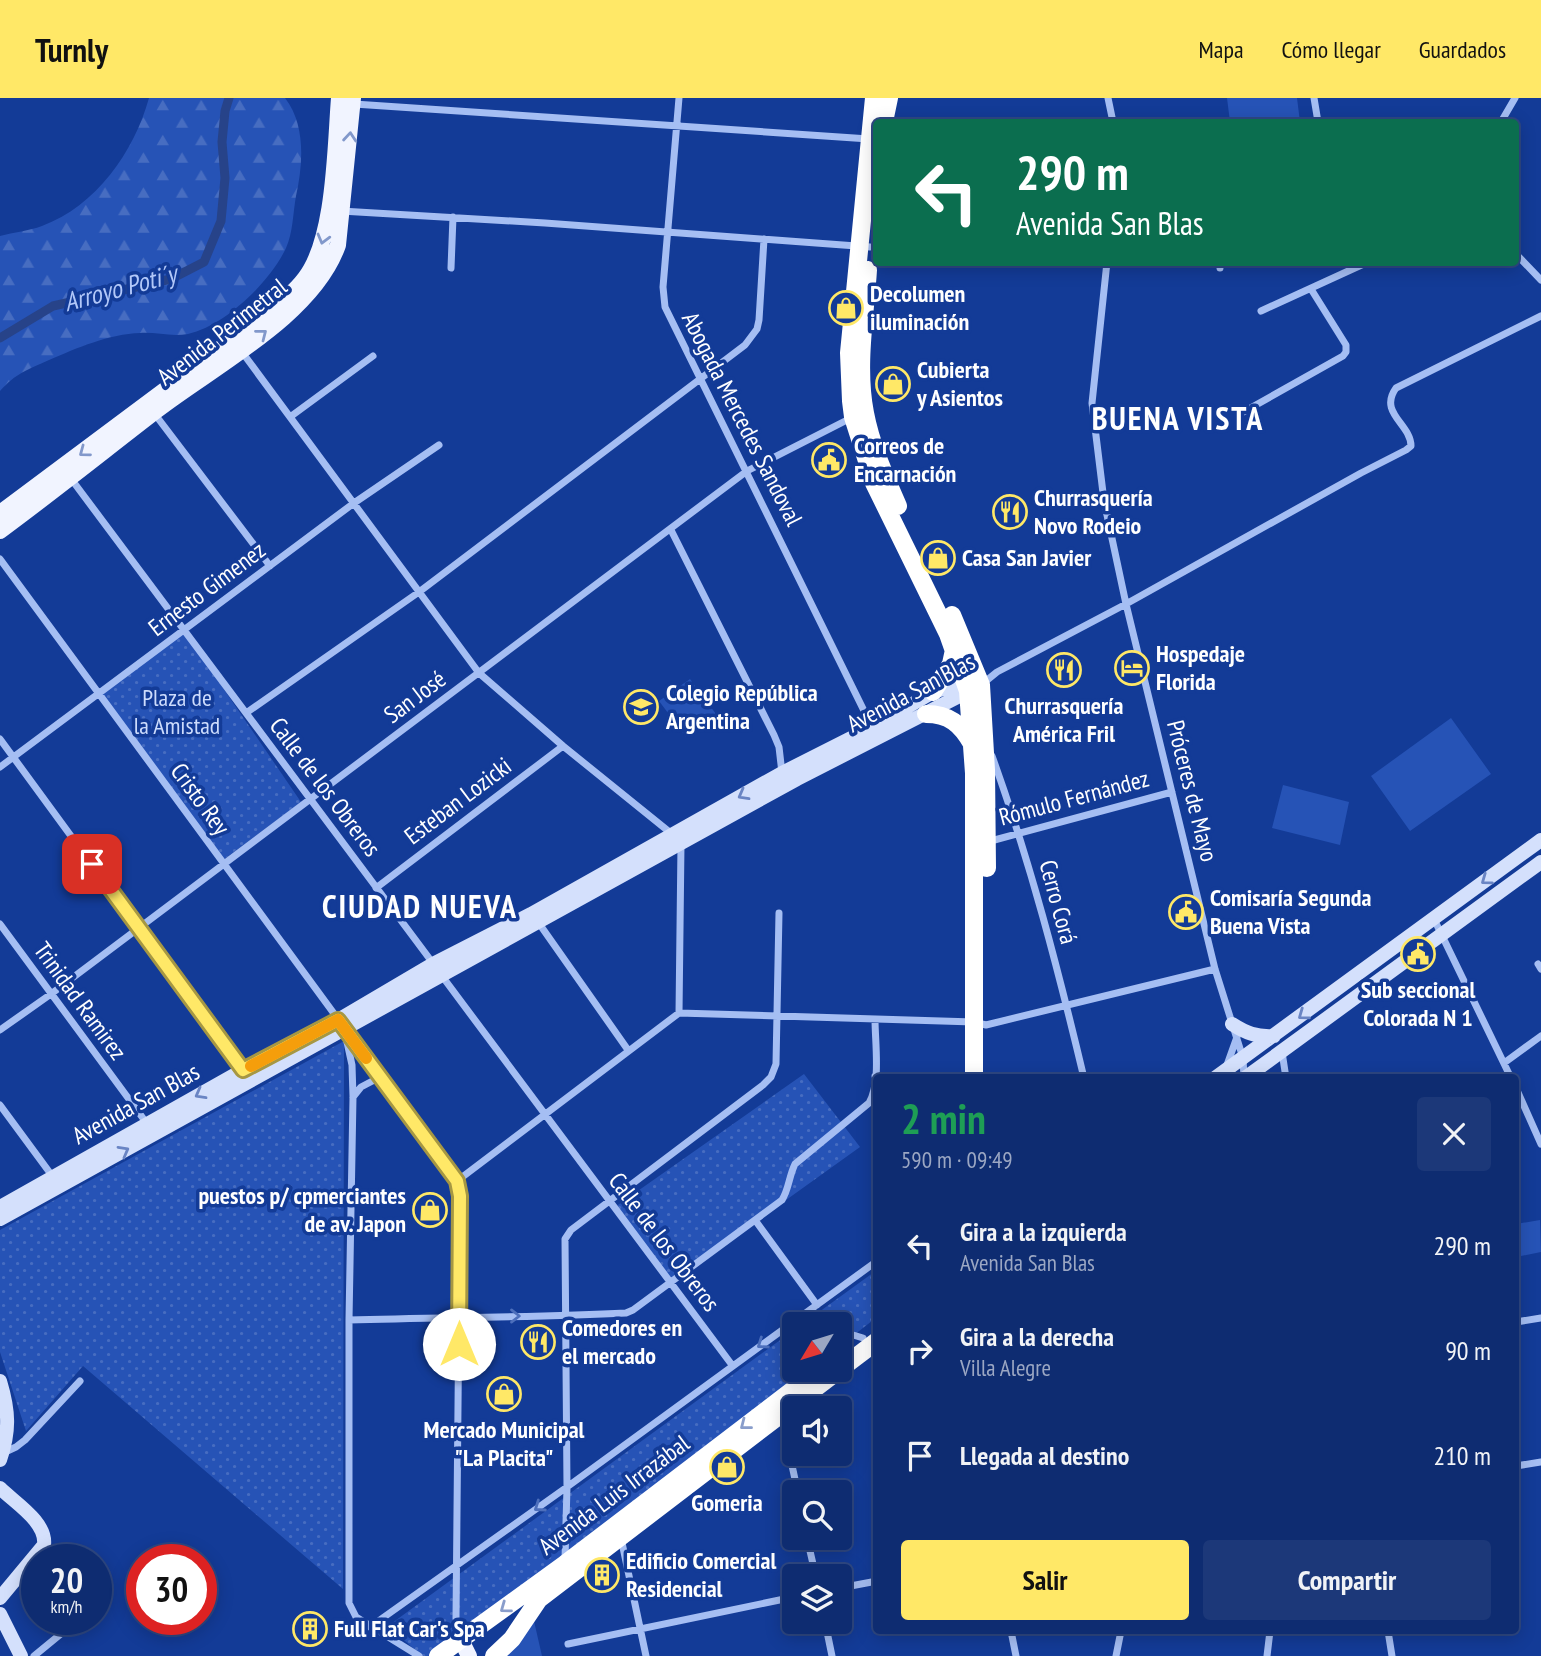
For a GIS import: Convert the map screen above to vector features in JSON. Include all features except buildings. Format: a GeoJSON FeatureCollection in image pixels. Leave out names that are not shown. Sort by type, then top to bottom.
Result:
{"type":"FeatureCollection","features":[{"type":"Feature","properties":{"kind":"highway"},"geometry":{"type":"LineString","coordinates":[[874,98],[874,119]]}},
{"type":"Feature","properties":{"kind":"highway"},"geometry":{"type":"LineString","coordinates":[[885,119],[889,98]]}},
{"type":"Feature","properties":{"kind":"highway"},"geometry":{"type":"LineString","coordinates":[[873,140],[864,246],[859,416],[874,483],[973,684]]}},
{"type":"Feature","properties":{"kind":"highway"},"geometry":{"type":"LineString","coordinates":[[864,246],[873,200]]}},
{"type":"Feature","properties":{"kind":"highway"},"geometry":{"type":"LineString","coordinates":[[859,416],[890,488],[965,642],[973,684],[987,842],[978,1074]]}},
{"type":"Feature","properties":{"kind":"highway"},"geometry":{"type":"LineString","coordinates":[[933,692],[951,664],[954,650]]}},
{"type":"Feature","properties":{"kind":"highway"},"geometry":{"type":"LineString","coordinates":[[926,714],[940,714],[951,719],[979,742]]}},
{"type":"Feature","properties":{"kind":"highway"},"geometry":{"type":"LineString","coordinates":[[979,742],[980,1024]]}},
{"type":"Feature","properties":{"kind":"highway"},"geometry":{"type":"LineString","coordinates":[[852,1348],[872,1336]]}},
{"type":"Feature","properties":{"kind":"highway","name":"Avenida Luis Irrazábal"},"geometry":{"type":"LineString","coordinates":[[852,1357],[872,1336]]}},
{"type":"Feature","properties":{"kind":"highway","name":"Avenida Luis Irrazábal"},"geometry":{"type":"LineString","coordinates":[[494,1656],[512,1639],[539,1599],[621,1538],[779,1408],[806,1382]]}},
{"type":"Feature","properties":{"kind":"highway","name":"Avenida Luis Irrazábal"},"geometry":{"type":"LineString","coordinates":[[438,1656],[465,1648],[565,1564],[779,1408],[820,1382]]}},
{"type":"Feature","properties":{"kind":"highway"},"geometry":{"type":"LineString","coordinates":[[501,1656],[512,1639]]}},
{"type":"Feature","properties":{"kind":"main road","name":"Avenida Perimetral"},"geometry":{"type":"LineString","coordinates":[[0,531],[67,473],[236,344],[305,279],[318,256],[336,211],[346,100]]}},
{"type":"Feature","properties":{"kind":"main road","name":"Avenida Perimetral"},"geometry":{"type":"LineString","coordinates":[[0,513],[67,473]]}},
{"type":"Feature","properties":{"kind":"street","name":"Abogada Mercedes Sandoval"},"geometry":{"type":"LineString","coordinates":[[679,98],[663,287],[665,307],[875,732]]}},
{"type":"Feature","properties":{"kind":"street"},"geometry":{"type":"LineString","coordinates":[[1108,98],[1112,119]]}},
{"type":"Feature","properties":{"kind":"street"},"geometry":{"type":"LineString","coordinates":[[1314,98],[1318,119]]}},
{"type":"Feature","properties":{"kind":"street"},"geometry":{"type":"LineString","coordinates":[[1503,119],[1515,98]]}},
{"type":"Feature","properties":{"kind":"street"},"geometry":{"type":"LineString","coordinates":[[346,100],[873,140]]}},
{"type":"Feature","properties":{"kind":"street"},"geometry":{"type":"LineString","coordinates":[[336,211],[864,246]]}},
{"type":"Feature","properties":{"kind":"street"},"geometry":{"type":"LineString","coordinates":[[451,268],[453,217]]}},
{"type":"Feature","properties":{"kind":"street"},"geometry":{"type":"LineString","coordinates":[[246,713],[419,592],[745,345],[758,329],[764,239]]}},
{"type":"Feature","properties":{"kind":"street"},"geometry":{"type":"LineString","coordinates":[[1519,257],[1541,280]]}},
{"type":"Feature","properties":{"kind":"street","name":"Próceres de Mayo"},"geometry":{"type":"LineString","coordinates":[[1107,266],[1092,403],[1104,501],[1126,604],[1215,969],[1243,1058],[1245,1074]]}},
{"type":"Feature","properties":{"kind":"street"},"geometry":{"type":"LineString","coordinates":[[1261,311],[1360,266]]}},
{"type":"Feature","properties":{"kind":"street"},"geometry":{"type":"LineString","coordinates":[[1238,415],[1346,352],[1346,345],[1311,289]]}},
{"type":"Feature","properties":{"kind":"street","name":"Avenida San Blas"},"geometry":{"type":"LineString","coordinates":[[0,1207],[56,1181],[341,1025],[437,969],[535,918],[677,839],[782,773],[875,732],[926,714],[973,684],[1126,604],[1406,450],[1411,446],[1411,440],[1390,404],[1390,396],[1396,388],[1541,316]]}},
{"type":"Feature","properties":{"kind":"street"},"geometry":{"type":"LineString","coordinates":[[236,344],[479,673],[677,839],[679,1013]]}},
{"type":"Feature","properties":{"kind":"street"},"geometry":{"type":"LineString","coordinates":[[290,417],[373,356]]}},
{"type":"Feature","properties":{"kind":"street"},"geometry":{"type":"LineString","coordinates":[[150,408],[270,566]]}},
{"type":"Feature","properties":{"kind":"street","name":"San José"},"geometry":{"type":"LineString","coordinates":[[0,1030],[747,471],[859,416]]}},
{"type":"Feature","properties":{"kind":"street","name":"Ernesto Gimenez"},"geometry":{"type":"LineString","coordinates":[[0,767],[354,503],[439,445]]}},
{"type":"Feature","properties":{"kind":"street","name":"Calle de los Obreros"},"geometry":{"type":"LineString","coordinates":[[67,473],[732,1365]]}},
{"type":"Feature","properties":{"kind":"street"},"geometry":{"type":"LineString","coordinates":[[671,530],[774,735],[779,747],[782,773],[780,789]]}},
{"type":"Feature","properties":{"kind":"street","name":"Cristo Rey"},"geometry":{"type":"LineString","coordinates":[[0,559],[457,1181]]}},
{"type":"Feature","properties":{"kind":"street","name":"Avenida San Blas"},"geometry":{"type":"LineString","coordinates":[[677,839],[780,789],[875,732],[933,692],[973,684]]}},
{"type":"Feature","properties":{"kind":"street"},"geometry":{"type":"LineString","coordinates":[[0,739],[246,1075]]}},
{"type":"Feature","properties":{"kind":"street","name":"Cerro Corá"},"geometry":{"type":"LineString","coordinates":[[979,742],[1020,833],[1067,1004],[1083,1074]]}},
{"type":"Feature","properties":{"kind":"street","name":"Esteban Lozicki"},"geometry":{"type":"LineString","coordinates":[[376,888],[563,746]]}},
{"type":"Feature","properties":{"kind":"street","name":"Rómulo Fernández"},"geometry":{"type":"LineString","coordinates":[[987,842],[1172,792]]}},
{"type":"Feature","properties":{"kind":"street"},"geometry":{"type":"LineString","coordinates":[[1221,1074],[1541,840]]}},
{"type":"Feature","properties":{"kind":"street"},"geometry":{"type":"LineString","coordinates":[[1251,1074],[1541,862]]}},
{"type":"Feature","properties":{"kind":"street"},"geometry":{"type":"LineString","coordinates":[[565,1564],[565,1239],[570,1230],[763,1085],[771,1076],[776,1064],[779,913]]}},
{"type":"Feature","properties":{"kind":"street"},"geometry":{"type":"LineString","coordinates":[[535,918],[628,1050]]}},
{"type":"Feature","properties":{"kind":"street"},"geometry":{"type":"LineString","coordinates":[[1434,919],[1509,1074]]}},
{"type":"Feature","properties":{"kind":"street","name":"Trinidad Ramirez"},"geometry":{"type":"LineString","coordinates":[[0,925],[151,1129]]}},
{"type":"Feature","properties":{"kind":"street"},"geometry":{"type":"LineString","coordinates":[[465,1648],[456,1624],[460,1196],[457,1181],[679,1013],[980,1024],[1215,969]]}},
{"type":"Feature","properties":{"kind":"street"},"geometry":{"type":"LineString","coordinates":[[875,1019],[875,1074]]}},
{"type":"Feature","properties":{"kind":"street"},"geometry":{"type":"LineString","coordinates":[[341,1025],[352,1065],[353,1097],[349,1320],[349,1603],[356,1617],[419,1656]]}},
{"type":"Feature","properties":{"kind":"street"},"geometry":{"type":"LineString","coordinates":[[1220,1074],[1234,1030],[1261,1037],[1273,1036]]}},
{"type":"Feature","properties":{"kind":"street"},"geometry":{"type":"LineString","coordinates":[[1504,1063],[1541,1036]]}},
{"type":"Feature","properties":{"kind":"street"},"geometry":{"type":"LineString","coordinates":[[1282,1052],[1285,1074]]}},
{"type":"Feature","properties":{"kind":"street"},"geometry":{"type":"LineString","coordinates":[[353,1097],[361,1087],[380,1077]]}},
{"type":"Feature","properties":{"kind":"street"},"geometry":{"type":"LineString","coordinates":[[1519,1095],[1541,1144]]}},
{"type":"Feature","properties":{"kind":"street"},"geometry":{"type":"LineString","coordinates":[[349,1320],[565,1317],[626,1313],[782,1200],[795,1164],[873,1097]]}},
{"type":"Feature","properties":{"kind":"street"},"geometry":{"type":"LineString","coordinates":[[0,1105],[56,1181]]}},
{"type":"Feature","properties":{"kind":"street","name":"Avenida San Blas"},"geometry":{"type":"LineString","coordinates":[[0,1219],[56,1181]]}},
{"type":"Feature","properties":{"kind":"street"},"geometry":{"type":"LineString","coordinates":[[755,1220],[817,1305]]}},
{"type":"Feature","properties":{"kind":"street"},"geometry":{"type":"LineString","coordinates":[[808,1312],[873,1264]]}},
{"type":"Feature","properties":{"kind":"street"},"geometry":{"type":"LineString","coordinates":[[1519,1322],[1541,1318]]}},
{"type":"Feature","properties":{"kind":"street"},"geometry":{"type":"LineString","coordinates":[[370,1627],[782,1330]]}},
{"type":"Feature","properties":{"kind":"street"},"geometry":{"type":"LineString","coordinates":[[852,1333],[872,1336]]}},
{"type":"Feature","properties":{"kind":"street"},"geometry":{"type":"LineString","coordinates":[[0,1381],[5,1397],[7,1440],[1,1457]]}},
{"type":"Feature","properties":{"kind":"street"},"geometry":{"type":"LineString","coordinates":[[1,1457],[25,1440],[80,1381]]}},
{"type":"Feature","properties":{"kind":"street"},"geometry":{"type":"LineString","coordinates":[[779,1408],[795,1480]]}},
{"type":"Feature","properties":{"kind":"street"},"geometry":{"type":"LineString","coordinates":[[1519,1465],[1541,1462]]}},
{"type":"Feature","properties":{"kind":"street"},"geometry":{"type":"LineString","coordinates":[[0,1488],[40,1526],[45,1537],[44,1545],[0,1598]]}},
{"type":"Feature","properties":{"kind":"street"},"geometry":{"type":"LineString","coordinates":[[621,1538],[646,1656]]}},
{"type":"Feature","properties":{"kind":"street"},"geometry":{"type":"LineString","coordinates":[[852,1586],[873,1582]]}},
{"type":"Feature","properties":{"kind":"street"},"geometry":{"type":"LineString","coordinates":[[568,1644],[782,1599]]}},
{"type":"Feature","properties":{"kind":"street"},"geometry":{"type":"LineString","coordinates":[[0,1614],[22,1656]]}},
{"type":"Feature","properties":{"kind":"street"},"geometry":{"type":"LineString","coordinates":[[827,1634],[832,1656]]}},
{"type":"Feature","properties":{"kind":"street"},"geometry":{"type":"LineString","coordinates":[[1011,1634],[1016,1656]]}},
{"type":"Feature","properties":{"kind":"street"},"geometry":{"type":"LineString","coordinates":[[1116,1656],[1120,1634]]}},
{"type":"Feature","properties":{"kind":"street"},"geometry":{"type":"LineString","coordinates":[[1267,1656],[1270,1634]]}},
{"type":"Feature","properties":{"kind":"street"},"geometry":{"type":"LineString","coordinates":[[1388,1634],[1392,1656]]}},
{"type":"Feature","properties":{"kind":"street"},"geometry":{"type":"LineString","coordinates":[[34,1656],[60,1635]]}},
{"type":"Feature","properties":{"kind":"green space"},"geometry":{"type":"Polygon","coordinates":[[[149,98],[285,98],[297,120],[301,145],[300,171],[286,248],[258,288],[217,322],[182,335],[140,333],[105,339],[28,369],[0,391],[0,236],[37,228],[61,217],[96,191],[123,157],[134,138],[149,98]]]}},
{"type":"Feature","properties":{"kind":"green space"},"geometry":{"type":"Polygon","coordinates":[[[1227,98],[1297,98],[1300,119],[1230,119],[1227,98]]]}},
{"type":"Feature","properties":{"kind":"green space","name":"Plaza de la Amistad"},"geometry":{"type":"Polygon","coordinates":[[[184,631],[301,802],[223,860],[99,693],[184,631]]]}},
{"type":"Feature","properties":{"kind":"green space"},"geometry":{"type":"Polygon","coordinates":[[[690,679],[716,714],[686,737],[659,701],[690,679]]]}},
{"type":"Feature","properties":{"kind":"green space"},"geometry":{"type":"Polygon","coordinates":[[[1451,718],[1491,774],[1410,831],[1371,776],[1451,718]]]}},
{"type":"Feature","properties":{"kind":"green space"},"geometry":{"type":"Polygon","coordinates":[[[1283,785],[1349,802],[1340,845],[1272,828],[1283,785]]]}},
{"type":"Feature","properties":{"kind":"green space"},"geometry":{"type":"Polygon","coordinates":[[[344,1041],[343,1589],[83,1366],[26,1431],[0,1352],[0,1230],[344,1041]]]}},
{"type":"Feature","properties":{"kind":"green space"},"geometry":{"type":"Polygon","coordinates":[[[804,1074],[860,1147],[673,1281],[615,1207],[804,1074]]]}},
{"type":"Feature","properties":{"kind":"green space"},"geometry":{"type":"Polygon","coordinates":[[[1540,1220],[1541,1252],[1519,1256],[1519,1224],[1540,1220]]]}},
{"type":"Feature","properties":{"kind":"green space"},"geometry":{"type":"Polygon","coordinates":[[[873,1273],[873,1320],[852,1337],[852,1312],[819,1312],[873,1273]]]}},
{"type":"Feature","properties":{"kind":"green space"},"geometry":{"type":"Polygon","coordinates":[[[782,1339],[782,1382],[792,1382],[437,1656],[422,1656],[388,1626],[782,1339]]]}},
{"type":"Feature","properties":{"kind":"green space"},"geometry":{"type":"Polygon","coordinates":[[[531,1608],[542,1656],[501,1656],[531,1608]]]}},
{"type":"Feature","properties":{"kind":"waterway","name":"Arroyo Poti´y"},"geometry":{"type":"LineString","coordinates":[[0,338],[53,306],[171,279],[204,262],[221,221],[225,178],[222,142],[229,98]]}},
{"type":"Feature","properties":{"kind":"slow traffic"},"geometry":{"type":"LineString","coordinates":[[251,1066],[338,1020],[366,1058]]}},
{"type":"Feature","properties":{"kind":"place","name":"Decolumen iluminación"},"geometry":{"type":"Point","coordinates":[846,308]}},
{"type":"Feature","properties":{"kind":"place","name":"Cubierta y Asientos"},"geometry":{"type":"Point","coordinates":[893,384]}},
{"type":"Feature","properties":{"kind":"place","name":"Correos de Encarnación"},"geometry":{"type":"Point","coordinates":[829,460]}},
{"type":"Feature","properties":{"kind":"place","name":"Churrasquería Novo Rodeio"},"geometry":{"type":"Point","coordinates":[1010,512]}},
{"type":"Feature","properties":{"kind":"place","name":"Casa San Javier"},"geometry":{"type":"Point","coordinates":[938,558]}},
{"type":"Feature","properties":{"kind":"place","name":"Hospedaje Florida"},"geometry":{"type":"Point","coordinates":[1132,668]}},
{"type":"Feature","properties":{"kind":"place","name":"Churrasquería América Fril"},"geometry":{"type":"Point","coordinates":[1064,670]}},
{"type":"Feature","properties":{"kind":"place","name":"Colegio República Argentina"},"geometry":{"type":"Point","coordinates":[641,707]}},
{"type":"Feature","properties":{"kind":"place","name":"Comisaría Segunda Buena Vista"},"geometry":{"type":"Point","coordinates":[1186,912]}},
{"type":"Feature","properties":{"kind":"place","name":"Sub seccional Colorada N 1"},"geometry":{"type":"Point","coordinates":[1418,954]}},
{"type":"Feature","properties":{"kind":"place","name":"puestos p/ cpmerciantes de av. Japon"},"geometry":{"type":"Point","coordinates":[430,1210]}},
{"type":"Feature","properties":{"kind":"place","name":"Comedores en el mercado"},"geometry":{"type":"Point","coordinates":[538,1342]}},
{"type":"Feature","properties":{"kind":"place","name":"Mercado Municipal \"La Placita\""},"geometry":{"type":"Point","coordinates":[504,1394]}},
{"type":"Feature","properties":{"kind":"place","name":"Gomeria"},"geometry":{"type":"Point","coordinates":[727,1467]}},
{"type":"Feature","properties":{"kind":"place","name":"Edificio Comercial Residencial"},"geometry":{"type":"Point","coordinates":[602,1575]}},
{"type":"Feature","properties":{"kind":"place","name":"Full Flat Car's Spa"},"geometry":{"type":"Point","coordinates":[310,1629]}},
{"type":"Feature","properties":{"kind":"district","name":"BUENA VISTA"},"geometry":{"type":"Point","coordinates":[1178,419]}},
{"type":"Feature","properties":{"kind":"district","name":"CIUDAD NUEVA"},"geometry":{"type":"Point","coordinates":[420,907]}},
{"type":"Feature","properties":{"kind":"route"},"geometry":{"type":"LineString","coordinates":[[92,864],[243,1070],[338,1020],[457,1181],[460,1196],[459,1344]]}}]}
